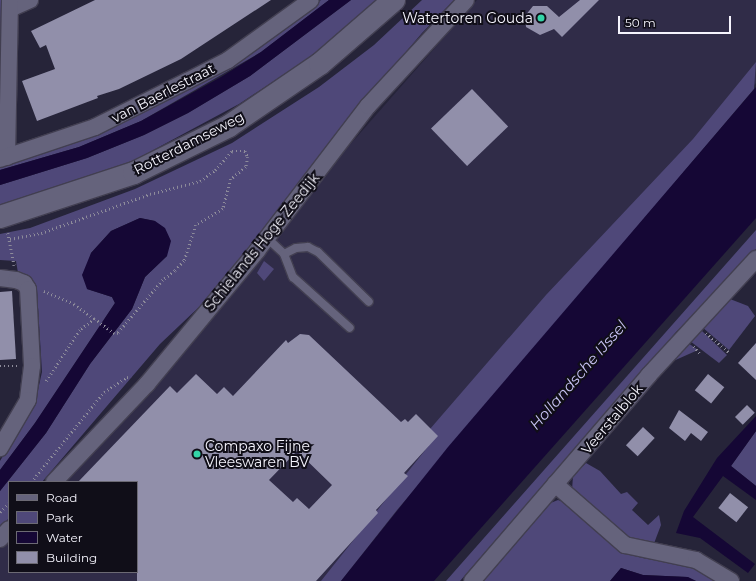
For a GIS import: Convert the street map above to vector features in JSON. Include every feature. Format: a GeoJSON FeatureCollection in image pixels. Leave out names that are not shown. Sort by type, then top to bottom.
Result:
{"type":"FeatureCollection","features":[{"type":"Feature","properties":{"kind":"main road","name":"Rotterdamseweg"},"geometry":{"type":"LineString","coordinates":[[4,222],[134,172],[229,126],[320,64],[394,0]]}},
{"type":"Feature","properties":{"kind":"street"},"geometry":{"type":"LineString","coordinates":[[4,158],[10,4],[30,0]]}},
{"type":"Feature","properties":{"kind":"street","name":"van Baerlestraat"},"geometry":{"type":"LineString","coordinates":[[4,158],[95,127],[228,60],[311,0]]}},
{"type":"Feature","properties":{"kind":"street","name":"Schielands Hoge Zeedijk"},"geometry":{"type":"LineString","coordinates":[[55,481],[147,384],[267,238],[368,106],[466,0]]}},
{"type":"Feature","properties":{"kind":"street","name":"Veerstalblok"},"geometry":{"type":"LineString","coordinates":[[472,581],[649,375],[756,259]]}},
{"type":"Feature","properties":{"kind":"street"},"geometry":{"type":"LineString","coordinates":[[0,278],[22,284],[31,384],[28,400],[0,448]]}},
{"type":"Feature","properties":{"kind":"street"},"geometry":{"type":"LineString","coordinates":[[555,484],[625,545],[696,560],[731,581]]}},
{"type":"Feature","properties":{"kind":"street"},"geometry":{"type":"LineString","coordinates":[[0,539],[8,530]]}},
{"type":"Feature","properties":{"kind":"lane"},"geometry":{"type":"LineString","coordinates":[[267,238],[284,254],[293,277],[350,328]]}},
{"type":"Feature","properties":{"kind":"lane"},"geometry":{"type":"LineString","coordinates":[[284,254],[296,248],[308,247],[318,252],[369,302]]}},
{"type":"Feature","properties":{"kind":"path"},"geometry":{"type":"LineString","coordinates":[[4,222],[22,284],[74,304],[114,334],[128,324],[153,290],[184,261],[196,225],[223,209],[231,179],[246,167],[248,157],[245,151],[232,151],[215,170],[200,181],[150,194],[41,233],[10,239]]}},
{"type":"Feature","properties":{"kind":"path"},"geometry":{"type":"LineString","coordinates":[[31,384],[40,384],[49,379],[72,339],[94,319]]}},
{"type":"Feature","properties":{"kind":"path"},"geometry":{"type":"LineString","coordinates":[[714,340],[729,352]]}},
{"type":"Feature","properties":{"kind":"path"},"geometry":{"type":"LineString","coordinates":[[699,350],[700,354]]}},
{"type":"Feature","properties":{"kind":"path"},"geometry":{"type":"LineString","coordinates":[[32,481],[104,392],[127,377],[147,384]]}},
{"type":"Feature","properties":{"kind":"path"},"geometry":{"type":"LineString","coordinates":[[0,512],[8,504]]}},
{"type":"Feature","properties":{"kind":"shaded area"},"geometry":{"type":"Polygon","coordinates":[[[477,0],[756,0],[756,83],[341,581],[0,581],[0,543],[8,534],[8,573],[138,573],[138,481],[55,481],[477,0]]]}},
{"type":"Feature","properties":{"kind":"green space"},"geometry":{"type":"Polygon","coordinates":[[[0,0],[5,0],[0,144],[0,0]]]}},
{"type":"Feature","properties":{"kind":"green space"},"geometry":{"type":"Polygon","coordinates":[[[321,0],[329,0],[261,52],[141,121],[79,147],[0,170],[0,163],[105,127],[157,105],[227,66],[321,0]]]}},
{"type":"Feature","properties":{"kind":"green space"},"geometry":{"type":"Polygon","coordinates":[[[351,0],[382,0],[315,54],[239,104],[131,162],[96,177],[0,206],[0,185],[87,158],[144,135],[188,113],[250,76],[351,0]]]}},
{"type":"Feature","properties":{"kind":"green space"},"geometry":{"type":"Polygon","coordinates":[[[422,0],[454,0],[422,33],[342,127],[270,225],[218,289],[160,344],[43,481],[8,481],[8,519],[0,528],[0,491],[46,433],[90,364],[132,309],[145,277],[167,256],[155,221],[140,218],[111,231],[91,253],[87,289],[112,297],[115,303],[35,423],[0,470],[0,461],[35,403],[42,372],[37,291],[31,278],[18,273],[16,261],[0,260],[0,234],[30,228],[135,189],[232,143],[319,87],[374,45],[422,0]]]}},
{"type":"Feature","properties":{"kind":"green space"},"geometry":{"type":"Polygon","coordinates":[[[756,62],[754,89],[397,510],[341,581],[321,581],[434,439],[430,429],[546,295],[693,139],[756,62]]]}},
{"type":"Feature","properties":{"kind":"green space"},"geometry":{"type":"Polygon","coordinates":[[[756,230],[756,249],[676,332],[460,581],[446,581],[756,230]]]}},
{"type":"Feature","properties":{"kind":"green space"},"geometry":{"type":"Polygon","coordinates":[[[264,261],[274,269],[264,281],[257,273],[264,261]]]}},
{"type":"Feature","properties":{"kind":"green space"},"geometry":{"type":"Polygon","coordinates":[[[730,299],[748,306],[755,316],[729,350],[702,327],[730,299]]]}},
{"type":"Feature","properties":{"kind":"green space"},"geometry":{"type":"Polygon","coordinates":[[[701,330],[727,355],[719,363],[690,341],[701,330]]]}},
{"type":"Feature","properties":{"kind":"green space"},"geometry":{"type":"Polygon","coordinates":[[[688,343],[698,350],[671,362],[688,343]]]}},
{"type":"Feature","properties":{"kind":"green space"},"geometry":{"type":"Polygon","coordinates":[[[756,431],[756,486],[731,466],[756,431]]]}},
{"type":"Feature","properties":{"kind":"green space"},"geometry":{"type":"Polygon","coordinates":[[[586,463],[600,471],[621,494],[627,492],[638,503],[632,510],[648,525],[659,515],[661,525],[653,546],[636,544],[572,490],[573,476],[586,463]]]}},
{"type":"Feature","properties":{"kind":"green space"},"geometry":{"type":"Polygon","coordinates":[[[558,500],[568,504],[631,555],[647,559],[682,561],[724,581],[696,581],[687,577],[643,575],[621,568],[610,581],[480,581],[548,504],[558,500]]]}},
{"type":"Feature","properties":{"kind":"water"},"geometry":{"type":"Polygon","coordinates":[[[329,0],[351,0],[250,76],[188,113],[144,135],[87,158],[0,185],[0,170],[79,147],[141,121],[221,77],[261,52],[329,0]]]}},
{"type":"Feature","properties":{"kind":"water","name":"Hollandsche IJssel"},"geometry":{"type":"Polygon","coordinates":[[[756,87],[756,218],[434,581],[341,581],[448,447],[756,87]]]}},
{"type":"Feature","properties":{"kind":"water"},"geometry":{"type":"Polygon","coordinates":[[[140,218],[155,221],[165,228],[171,241],[167,256],[145,277],[132,309],[90,364],[46,433],[0,491],[0,470],[35,423],[115,303],[112,297],[87,289],[82,275],[91,253],[111,231],[140,218]]]}},
{"type":"Feature","properties":{"kind":"water"},"geometry":{"type":"Polygon","coordinates":[[[756,416],[756,431],[731,466],[756,486],[756,500],[723,476],[693,517],[755,564],[748,573],[700,538],[676,533],[684,511],[717,458],[756,416]]]}},
{"type":"Feature","properties":{"kind":"water"},"geometry":{"type":"Polygon","coordinates":[[[621,568],[643,575],[688,577],[696,581],[610,581],[621,568]]]}},
{"type":"Feature","properties":{"kind":"building"},"geometry":{"type":"Polygon","coordinates":[[[95,0],[271,0],[181,59],[119,89],[97,96],[98,98],[37,121],[22,81],[55,69],[46,45],[40,48],[31,31],[95,0]]]}},
{"type":"Feature","properties":{"kind":"building","name":"Watertoren Gouda"},"geometry":{"type":"Polygon","coordinates":[[[580,0],[599,0],[562,37],[554,29],[540,35],[526,27],[525,16],[533,6],[547,6],[559,17],[580,0]]]}},
{"type":"Feature","properties":{"kind":"building"},"geometry":{"type":"Polygon","coordinates":[[[472,89],[508,126],[467,166],[431,129],[472,89]]]}},
{"type":"Feature","properties":{"kind":"building"},"geometry":{"type":"Polygon","coordinates":[[[12,291],[16,359],[0,360],[0,292],[12,291]]]}},
{"type":"Feature","properties":{"kind":"building","name":"Compaxo Fijne Vleeswaren BV"},"geometry":{"type":"Polygon","coordinates":[[[300,334],[309,335],[401,422],[405,419],[408,422],[416,414],[438,436],[404,473],[408,476],[376,510],[378,513],[316,581],[137,581],[138,481],[79,481],[170,386],[177,393],[196,374],[217,394],[224,387],[233,396],[286,340],[288,343],[300,334]],[[297,451],[269,480],[293,502],[297,498],[309,509],[332,485],[297,451]]]}},
{"type":"Feature","properties":{"kind":"building"},"geometry":{"type":"Polygon","coordinates":[[[756,343],[756,380],[738,363],[756,343]]]}},
{"type":"Feature","properties":{"kind":"building"},"geometry":{"type":"Polygon","coordinates":[[[708,374],[724,387],[711,404],[695,390],[708,374]]]}},
{"type":"Feature","properties":{"kind":"building"},"geometry":{"type":"Polygon","coordinates":[[[747,405],[755,413],[743,425],[735,417],[747,405]]]}},
{"type":"Feature","properties":{"kind":"building"},"geometry":{"type":"Polygon","coordinates":[[[679,410],[708,432],[701,441],[691,433],[685,441],[669,428],[679,410]]]}},
{"type":"Feature","properties":{"kind":"building"},"geometry":{"type":"Polygon","coordinates":[[[643,427],[655,438],[638,456],[626,445],[643,427]]]}},
{"type":"Feature","properties":{"kind":"building"},"geometry":{"type":"Polygon","coordinates":[[[730,493],[748,507],[736,522],[718,508],[730,493]]]}},
{"type":"Feature","properties":{"kind":"place","name":"Watertoren Gouda"},"geometry":{"type":"Point","coordinates":[541,18]}},
{"type":"Feature","properties":{"kind":"place","name":"Compaxo Fijne Vleeswaren BV"},"geometry":{"type":"Point","coordinates":[197,454]}}]}
